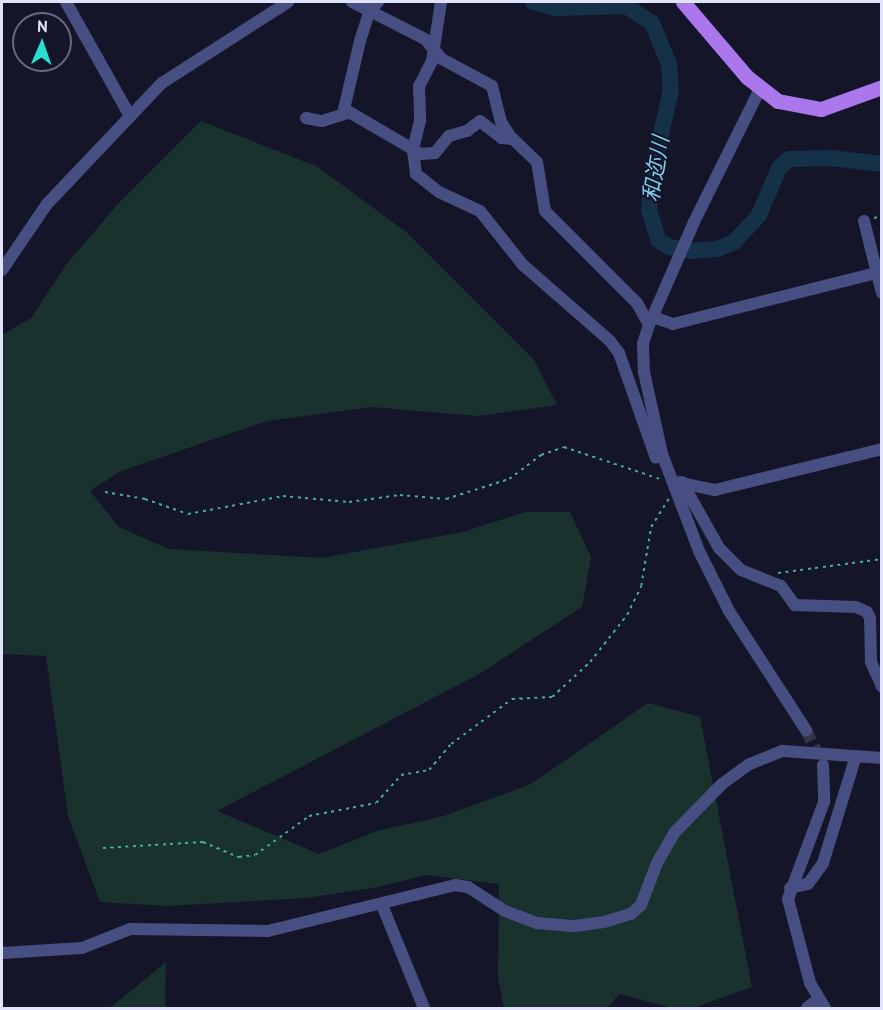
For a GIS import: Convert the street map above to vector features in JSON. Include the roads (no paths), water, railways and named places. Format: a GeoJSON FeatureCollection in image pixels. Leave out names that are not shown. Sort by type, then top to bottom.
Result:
{"type":"FeatureCollection","features":[{"type":"Feature","properties":{"kind":"main road"},"geometry":{"type":"LineString","coordinates":[[683,2],[760,89],[778,101],[820,109],[882,87]]}},
{"type":"Feature","properties":{"kind":"street"},"geometry":{"type":"LineString","coordinates":[[66,2],[130,116]]}},
{"type":"Feature","properties":{"kind":"street"},"geometry":{"type":"LineString","coordinates":[[2,270],[47,204],[162,83],[288,2]]}},
{"type":"Feature","properties":{"kind":"street"},"geometry":{"type":"LineString","coordinates":[[352,2],[374,6]]}},
{"type":"Feature","properties":{"kind":"street"},"geometry":{"type":"LineString","coordinates":[[441,2],[434,49],[419,86],[420,121],[414,150],[416,174],[426,183],[480,211],[523,265],[619,353],[674,484],[719,548],[741,570],[781,586],[795,605],[856,607],[867,612],[870,618],[871,662],[882,687]]}},
{"type":"Feature","properties":{"kind":"street"},"geometry":{"type":"LineString","coordinates":[[374,6],[374,16],[425,39],[442,59],[492,86],[501,122],[512,139],[537,162],[544,211],[637,303],[651,321],[672,324],[876,273]]}},
{"type":"Feature","properties":{"kind":"street"},"geometry":{"type":"LineString","coordinates":[[374,6],[344,109],[421,154],[435,153],[449,136],[467,131],[480,121],[502,138],[512,139]]}},
{"type":"Feature","properties":{"kind":"street"},"geometry":{"type":"LineString","coordinates":[[760,89],[694,222],[668,287],[651,321],[643,344],[644,372],[662,454],[699,551],[729,611],[806,730]]}},
{"type":"Feature","properties":{"kind":"street"},"geometry":{"type":"LineString","coordinates":[[306,118],[322,121],[349,113]]}},
{"type":"Feature","properties":{"kind":"street"},"geometry":{"type":"LineString","coordinates":[[864,221],[882,293]]}},
{"type":"Feature","properties":{"kind":"street"},"geometry":{"type":"LineString","coordinates":[[674,484],[715,490],[882,449]]}},
{"type":"Feature","properties":{"kind":"street"},"geometry":{"type":"LineString","coordinates":[[2,953],[82,948],[130,929],[268,931],[382,905],[438,886],[455,885],[468,887],[506,911],[537,923],[575,927],[618,918],[641,905],[657,863],[674,833],[722,784],[750,764],[783,751],[882,758]]}},
{"type":"Feature","properties":{"kind":"street"},"geometry":{"type":"LineString","coordinates":[[790,888],[808,884],[820,870],[856,756]]}},
{"type":"Feature","properties":{"kind":"street"},"geometry":{"type":"LineString","coordinates":[[807,1008],[821,1004],[789,910],[790,888],[824,802],[823,765]]}},
{"type":"Feature","properties":{"kind":"street"},"geometry":{"type":"LineString","coordinates":[[382,905],[424,1008]]}},
{"type":"Feature","properties":{"kind":"waterway","name":"和迩川"},"geometry":{"type":"LineString","coordinates":[[533,2],[556,8],[626,6],[652,23],[669,64],[671,90],[653,169],[649,210],[658,240],[669,247],[692,251],[717,249],[734,242],[759,215],[779,168],[789,159],[831,158],[882,164]]}},
{"type":"Feature","properties":{"kind":"tunnel"},"geometry":{"type":"LineString","coordinates":[[806,730],[821,761]]}}]}
